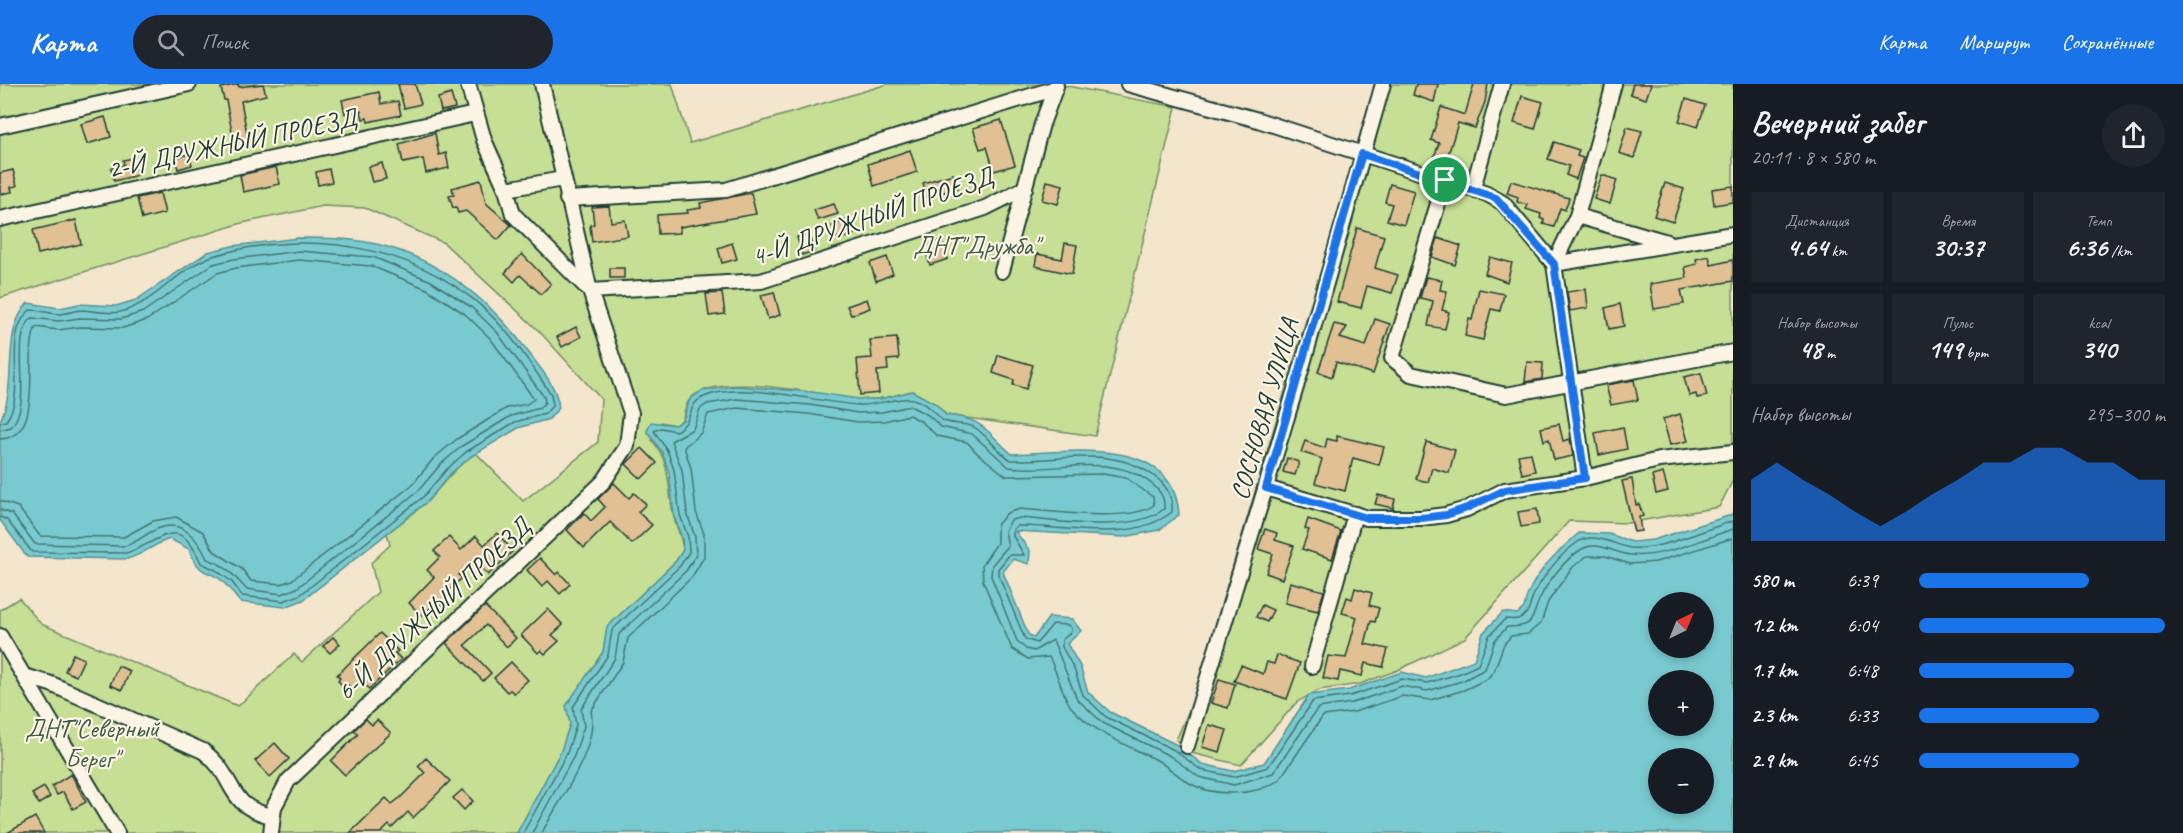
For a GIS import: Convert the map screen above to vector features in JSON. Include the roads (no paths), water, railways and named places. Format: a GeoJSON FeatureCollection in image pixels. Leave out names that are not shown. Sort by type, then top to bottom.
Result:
{"type":"FeatureCollection","features":[{"type":"Feature","properties":{"kind":"street"},"geometry":{"type":"LineString","coordinates":[[0,126],[189,84]]}},
{"type":"Feature","properties":{"kind":"street"},"geometry":{"type":"LineString","coordinates":[[468,84],[484,140],[518,220],[590,291]]}},
{"type":"Feature","properties":{"kind":"street"},"geometry":{"type":"LineString","coordinates":[[542,84],[590,291]]}},
{"type":"Feature","properties":{"kind":"street"},"geometry":{"type":"LineString","coordinates":[[1128,84],[1258,120],[1473,188],[1503,203],[1554,264],[1585,478]]}},
{"type":"Feature","properties":{"kind":"street","name":"СОСНОВАЯ УЛИЦА"},"geometry":{"type":"LineString","coordinates":[[1187,746],[1266,488],[1383,84]]}},
{"type":"Feature","properties":{"kind":"street"},"geometry":{"type":"LineString","coordinates":[[1473,188],[1502,84]]}},
{"type":"Feature","properties":{"kind":"street"},"geometry":{"type":"LineString","coordinates":[[1554,264],[1576,216],[1614,84]]}},
{"type":"Feature","properties":{"kind":"street"},"geometry":{"type":"LineString","coordinates":[[567,199],[726,190],[1056,87]]}},
{"type":"Feature","properties":{"kind":"street"},"geometry":{"type":"LineString","coordinates":[[1002,271],[1056,87]]}},
{"type":"Feature","properties":{"kind":"street","name":"2-Й ДРУЖНЫЙ ПРОЕЗД"},"geometry":{"type":"LineString","coordinates":[[0,219],[475,114]]}},
{"type":"Feature","properties":{"kind":"street"},"geometry":{"type":"LineString","coordinates":[[506,189],[563,179]]}},
{"type":"Feature","properties":{"kind":"street"},"geometry":{"type":"LineString","coordinates":[[1445,180],[1392,358],[1411,374],[1506,395],[1733,352]]}},
{"type":"Feature","properties":{"kind":"street","name":"4-Й ДРУЖНЫЙ ПРОЕЗД"},"geometry":{"type":"LineString","coordinates":[[590,291],[761,281],[985,208],[1025,188]]}},
{"type":"Feature","properties":{"kind":"street"},"geometry":{"type":"LineString","coordinates":[[1576,216],[1672,244]]}},
{"type":"Feature","properties":{"kind":"street"},"geometry":{"type":"LineString","coordinates":[[1554,264],[1733,234]]}},
{"type":"Feature","properties":{"kind":"street","name":"6-Й ДРУЖНЫЙ ПРОЕЗД"},"geometry":{"type":"LineString","coordinates":[[271,833],[272,816],[280,792],[288,781],[604,481],[627,446],[632,421],[627,400],[590,291]]}},
{"type":"Feature","properties":{"kind":"street"},"geometry":{"type":"LineString","coordinates":[[1266,488],[1367,518],[1446,515],[1505,490],[1585,478],[1659,460],[1733,453]]}},
{"type":"Feature","properties":{"kind":"street"},"geometry":{"type":"LineString","coordinates":[[1312,666],[1354,514]]}},
{"type":"Feature","properties":{"kind":"street"},"geometry":{"type":"LineString","coordinates":[[0,636],[117,833]]}},
{"type":"Feature","properties":{"kind":"street"},"geometry":{"type":"LineString","coordinates":[[24,676],[51,684],[203,751],[221,768],[242,804],[254,813],[272,816]]}},
{"type":"Feature","properties":{"kind":"water"},"geometry":{"type":"Polygon","coordinates":[[[298,238],[347,239],[376,244],[421,260],[442,271],[481,300],[514,334],[548,379],[558,400],[559,408],[549,419],[518,428],[470,457],[451,473],[428,501],[303,600],[285,607],[240,602],[222,581],[198,566],[189,549],[170,539],[127,559],[27,557],[0,520],[0,421],[6,406],[14,328],[28,303],[60,308],[79,304],[116,306],[136,300],[208,252],[232,246],[298,238]]]}},
{"type":"Feature","properties":{"kind":"water"},"geometry":{"type":"Polygon","coordinates":[[[736,386],[812,392],[858,399],[880,399],[912,391],[936,404],[946,415],[969,420],[984,427],[1012,454],[1061,451],[1115,453],[1139,460],[1159,471],[1173,489],[1179,515],[1159,530],[1124,537],[1015,531],[1030,551],[1029,564],[1013,559],[1003,572],[1028,634],[1034,638],[1049,617],[1072,619],[1081,631],[1067,644],[1080,666],[1088,692],[1110,712],[1177,745],[1202,764],[1233,771],[1264,763],[1309,695],[1349,690],[1402,672],[1426,678],[1474,660],[1483,633],[1503,612],[1517,614],[1524,608],[1531,586],[1545,566],[1579,533],[1609,534],[1632,542],[1653,540],[1731,515],[1733,512],[1733,833],[517,833],[561,751],[570,724],[566,706],[603,652],[607,627],[676,561],[683,550],[682,539],[674,516],[669,472],[662,452],[647,431],[651,422],[675,425],[683,420],[690,399],[702,391],[736,386]]]}},
{"type":"Feature","properties":{"kind":"park label","name":"ДНТ\"Дружба\""},"geometry":{"type":"Point","coordinates":[976,245]}},
{"type":"Feature","properties":{"kind":"park label","name":"ДНТ\"Северный Берег\""},"geometry":{"type":"Point","coordinates":[92,743]}}]}
